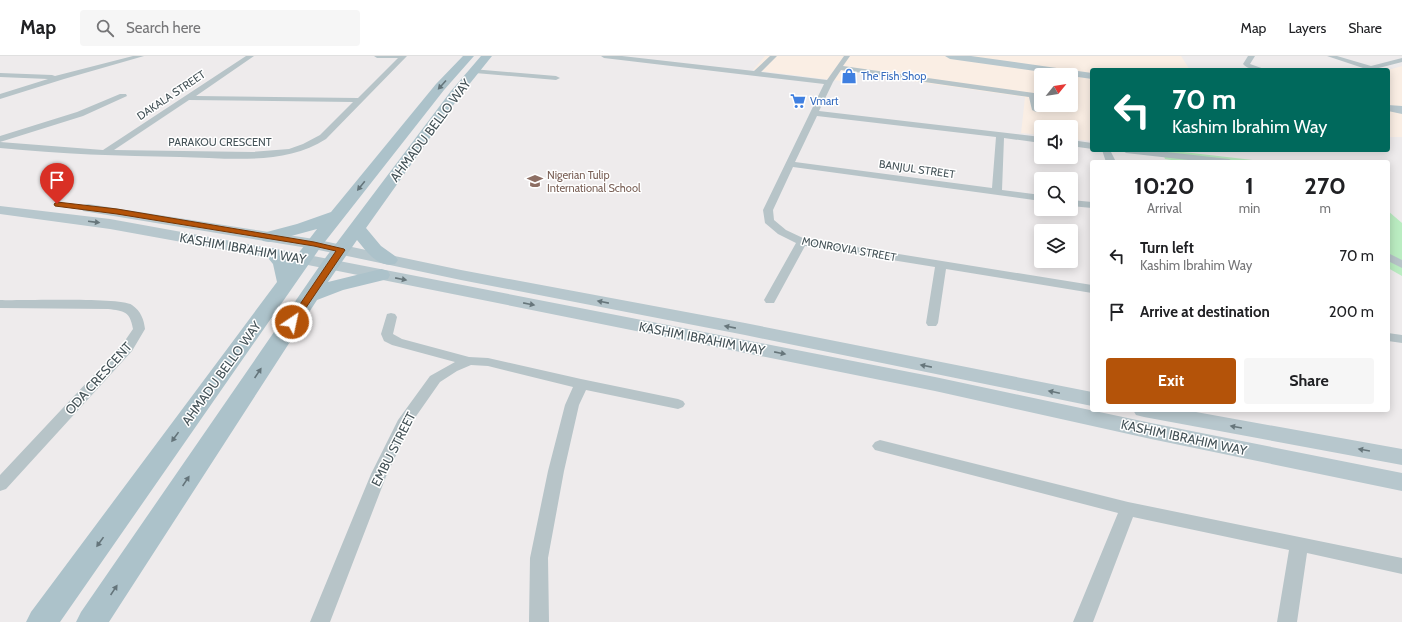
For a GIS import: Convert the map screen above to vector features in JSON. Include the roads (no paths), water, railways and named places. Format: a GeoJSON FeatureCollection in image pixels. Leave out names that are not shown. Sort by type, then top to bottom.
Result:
{"type":"FeatureCollection","features":[{"type":"Feature","properties":{"kind":"main road"},"geometry":{"type":"LineString","coordinates":[[950,56],[977,57],[1090,71]]}},
{"type":"Feature","properties":{"kind":"main road"},"geometry":{"type":"LineString","coordinates":[[977,57],[1090,76]]}},
{"type":"Feature","properties":{"kind":"main road","name":"AHMADU BELLO WAY"},"geometry":{"type":"LineString","coordinates":[[42,622],[286,282],[336,216],[440,87],[477,61]]}},
{"type":"Feature","properties":{"kind":"main road","name":"AHMADU BELLO WAY"},"geometry":{"type":"LineString","coordinates":[[92,622],[309,296],[455,94],[477,61]]}},
{"type":"Feature","properties":{"kind":"main road"},"geometry":{"type":"LineString","coordinates":[[1390,108],[1402,110]]}},
{"type":"Feature","properties":{"kind":"main road"},"geometry":{"type":"LineString","coordinates":[[1390,113],[1402,114]]}},
{"type":"Feature","properties":{"kind":"main road","name":"KASHIM IBRAHIM WAY"},"geometry":{"type":"LineString","coordinates":[[0,198],[117,212],[271,245]]}},
{"type":"Feature","properties":{"kind":"main road","name":"KASHIM IBRAHIM WAY"},"geometry":{"type":"LineString","coordinates":[[0,210],[309,251],[1151,431],[1402,482]]}},
{"type":"Feature","properties":{"kind":"main road"},"geometry":{"type":"LineString","coordinates":[[286,282],[282,263],[271,245],[303,228],[336,216]]}},
{"type":"Feature","properties":{"kind":"main road"},"geometry":{"type":"LineString","coordinates":[[309,296],[354,281],[385,267],[375,250],[357,228]]}},
{"type":"Feature","properties":{"kind":"main road","name":"KASHIM IBRAHIM WAY"},"geometry":{"type":"LineString","coordinates":[[385,267],[752,331],[1090,400]]}},
{"type":"Feature","properties":{"kind":"main road","name":"KASHIM IBRAHIM WAY"},"geometry":{"type":"LineString","coordinates":[[1155,412],[1402,457]]}},
{"type":"Feature","properties":{"kind":"street"},"geometry":{"type":"LineString","coordinates":[[0,97],[61,77],[141,56]]}},
{"type":"Feature","properties":{"kind":"street","name":"DAKALA STREET"},"geometry":{"type":"LineString","coordinates":[[104,153],[251,56]]}},
{"type":"Feature","properties":{"kind":"street"},"geometry":{"type":"LineString","coordinates":[[377,56],[404,56]]}},
{"type":"Feature","properties":{"kind":"street","name":"PARAKOU CRESCENT"},"geometry":{"type":"LineString","coordinates":[[0,145],[48,151],[104,153],[252,155],[273,154],[294,150],[312,144],[323,137],[404,56]]}},
{"type":"Feature","properties":{"kind":"street"},"geometry":{"type":"LineString","coordinates":[[604,56],[757,72],[829,82]]}},
{"type":"Feature","properties":{"kind":"street"},"geometry":{"type":"LineString","coordinates":[[757,72],[774,56]]}},
{"type":"Feature","properties":{"kind":"street","name":"MONROVIA STREET"},"geometry":{"type":"LineString","coordinates":[[847,56],[829,82],[768,210],[769,221],[782,232],[802,242],[1090,289]]}},
{"type":"Feature","properties":{"kind":"street"},"geometry":{"type":"LineString","coordinates":[[1252,56],[1246,64],[1257,68]]}},
{"type":"Feature","properties":{"kind":"street"},"geometry":{"type":"LineString","coordinates":[[1330,56],[1371,68],[1402,60]]}},
{"type":"Feature","properties":{"kind":"street"},"geometry":{"type":"LineString","coordinates":[[477,61],[556,78]]}},
{"type":"Feature","properties":{"kind":"street"},"geometry":{"type":"LineString","coordinates":[[839,68],[1031,95],[1034,97]]}},
{"type":"Feature","properties":{"kind":"street"},"geometry":{"type":"LineString","coordinates":[[0,75],[61,77]]}},
{"type":"Feature","properties":{"kind":"street"},"geometry":{"type":"LineString","coordinates":[[0,139],[80,114],[123,96]]}},
{"type":"Feature","properties":{"kind":"street"},"geometry":{"type":"LineString","coordinates":[[188,98],[360,100]]}},
{"type":"Feature","properties":{"kind":"street"},"geometry":{"type":"LineString","coordinates":[[815,113],[1034,139]]}},
{"type":"Feature","properties":{"kind":"street"},"geometry":{"type":"LineString","coordinates":[[997,192],[1000,135]]}},
{"type":"Feature","properties":{"kind":"street"},"geometry":{"type":"LineString","coordinates":[[1078,144],[1090,146]]}},
{"type":"Feature","properties":{"kind":"street"},"geometry":{"type":"LineString","coordinates":[[1141,152],[1201,160]]}},
{"type":"Feature","properties":{"kind":"street","name":"BANJUL STREET"},"geometry":{"type":"LineString","coordinates":[[790,164],[1034,197]]}},
{"type":"Feature","properties":{"kind":"street"},"geometry":{"type":"LineString","coordinates":[[1078,204],[1090,205]]}},
{"type":"Feature","properties":{"kind":"street"},"geometry":{"type":"LineString","coordinates":[[770,300],[802,242]]}},
{"type":"Feature","properties":{"kind":"street"},"geometry":{"type":"LineString","coordinates":[[1390,257],[1402,265]]}},
{"type":"Feature","properties":{"kind":"street"},"geometry":{"type":"LineString","coordinates":[[932,323],[941,265]]}},
{"type":"Feature","properties":{"kind":"street","name":"ODA CRESCENT"},"geometry":{"type":"LineString","coordinates":[[0,485],[127,348],[139,329],[137,318],[128,308],[108,305],[2,306]]}},
{"type":"Feature","properties":{"kind":"street"},"geometry":{"type":"LineString","coordinates":[[390,317],[387,334],[389,338],[397,342],[469,361]]}},
{"type":"Feature","properties":{"kind":"street"},"geometry":{"type":"LineString","coordinates":[[1390,337],[1402,339]]}},
{"type":"Feature","properties":{"kind":"street","name":"EMBU STREET"},"geometry":{"type":"LineString","coordinates":[[320,622],[379,474],[405,420],[435,379],[452,368],[469,361],[488,362],[678,404]]}},
{"type":"Feature","properties":{"kind":"street"},"geometry":{"type":"LineString","coordinates":[[539,622],[539,558],[556,471],[572,405],[582,384]]}},
{"type":"Feature","properties":{"kind":"street"},"geometry":{"type":"LineString","coordinates":[[880,446],[1128,509],[1402,566]]}},
{"type":"Feature","properties":{"kind":"street"},"geometry":{"type":"LineString","coordinates":[[1083,622],[1128,509]]}},
{"type":"Feature","properties":{"kind":"street"},"geometry":{"type":"LineString","coordinates":[[1287,622],[1299,545]]}},
{"type":"Feature","properties":{"kind":"place","name":"The Fish Shop"},"geometry":{"type":"Point","coordinates":[849,76]}},
{"type":"Feature","properties":{"kind":"place","name":"Vmart"},"geometry":{"type":"Point","coordinates":[798,101]}},
{"type":"Feature","properties":{"kind":"place","name":"Nigerian Tulip International School"},"geometry":{"type":"Point","coordinates":[535,181]}}]}
